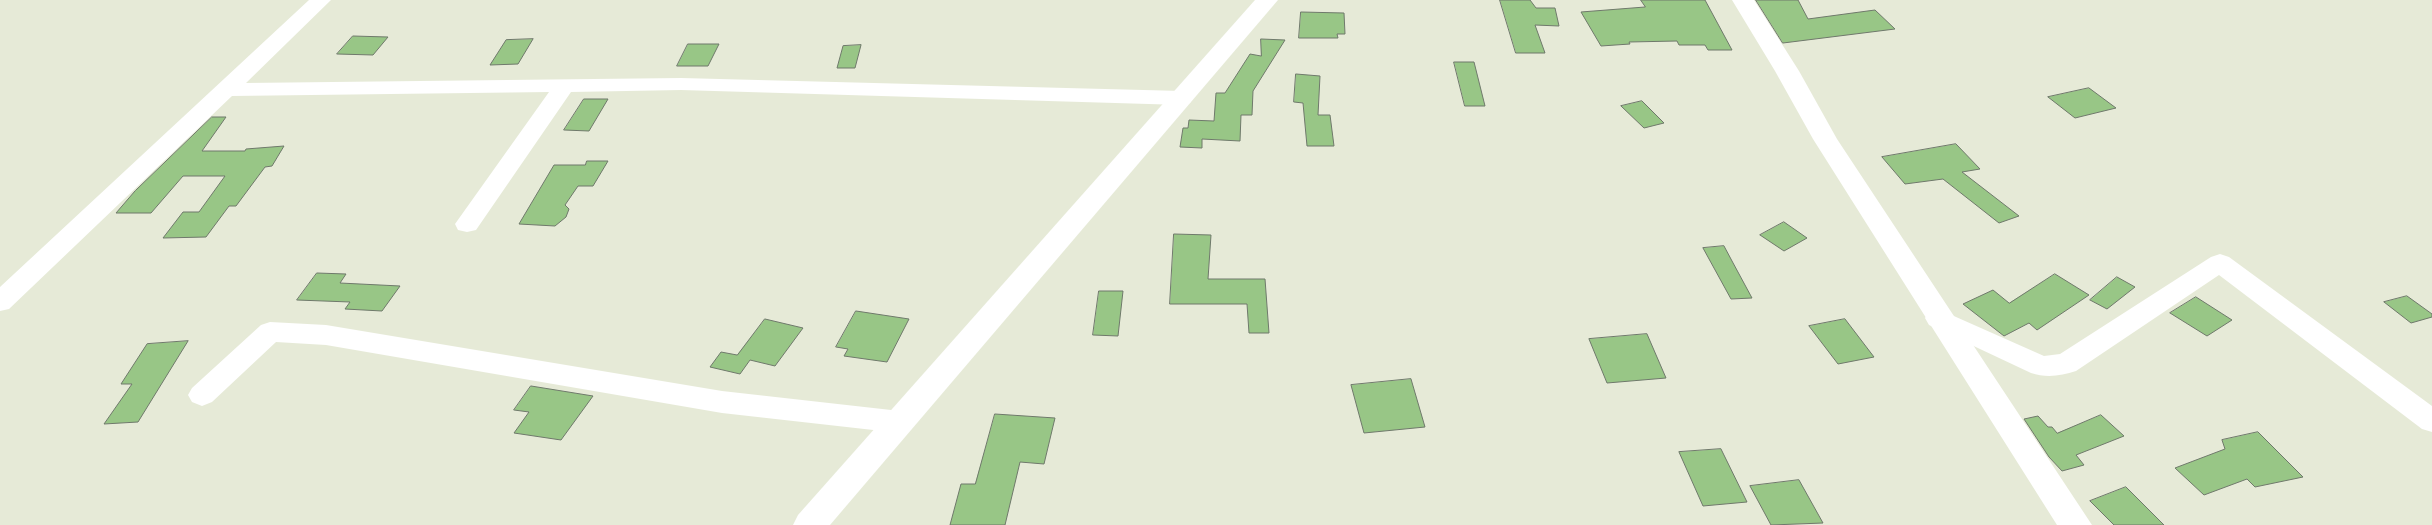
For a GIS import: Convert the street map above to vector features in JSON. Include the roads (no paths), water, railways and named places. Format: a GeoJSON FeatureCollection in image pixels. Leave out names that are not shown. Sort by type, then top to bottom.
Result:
{"type":"FeatureCollection","features":[{"type":"Feature","properties":{"kind":"main road"},"geometry":{"type":"LineString","coordinates":[[810,525],[1267,0]]}},
{"type":"Feature","properties":{"kind":"main road"},"geometry":{"type":"LineString","coordinates":[[1743,0],[1787,71],[1825,139],[1938,318],[2075,525]]}},
{"type":"Feature","properties":{"kind":"street"},"geometry":{"type":"LineString","coordinates":[[0,302],[78,231],[321,0]]}},
{"type":"Feature","properties":{"kind":"street"},"geometry":{"type":"LineString","coordinates":[[225,90],[682,84],[1182,98]]}},
{"type":"Feature","properties":{"kind":"street"},"geometry":{"type":"LineString","coordinates":[[467,224],[564,86]]}},
{"type":"Feature","properties":{"kind":"street"},"geometry":{"type":"LineString","coordinates":[[1938,318],[2041,366],[2066,364],[2220,263],[2432,421]]}},
{"type":"Feature","properties":{"kind":"street"},"geometry":{"type":"LineString","coordinates":[[202,395],[270,332],[326,335],[722,402],[900,422]]}}]}
